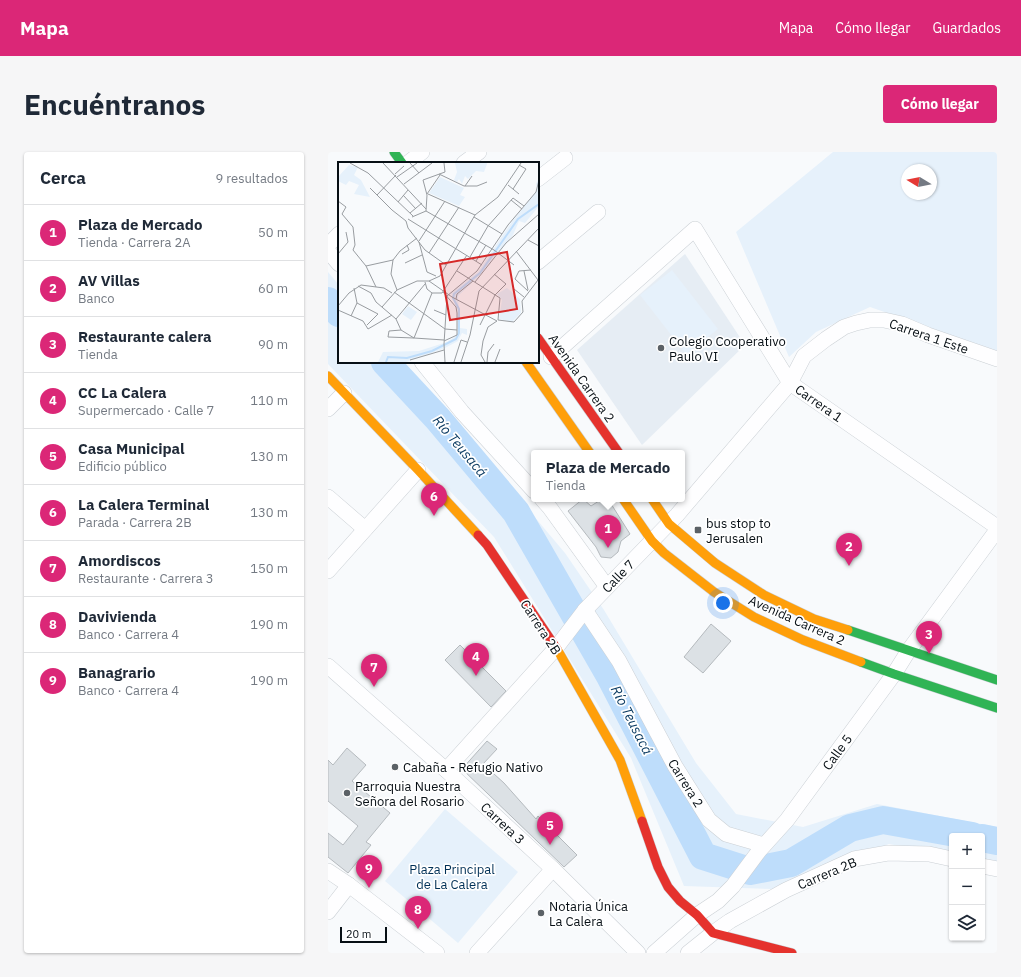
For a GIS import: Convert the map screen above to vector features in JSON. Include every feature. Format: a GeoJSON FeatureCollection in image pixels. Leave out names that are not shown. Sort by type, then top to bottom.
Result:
{"type":"FeatureCollection","features":[{"type":"Feature","properties":{"kind":"main road"},"geometry":{"type":"LineString","coordinates":[[394,152],[401,162]]}},
{"type":"Feature","properties":{"kind":"main road","name":"Avenida Carrera 2"},"geometry":{"type":"LineString","coordinates":[[539,339],[617,450]]}},
{"type":"Feature","properties":{"kind":"main road"},"geometry":{"type":"LineString","coordinates":[[527,363],[588,450]]}},
{"type":"Feature","properties":{"kind":"main road","name":"Carrera 2B"},"geometry":{"type":"LineString","coordinates":[[328,376],[487,545],[556,648],[620,760],[658,867],[668,887],[680,901],[697,915]]}},
{"type":"Feature","properties":{"kind":"main road","name":"Avenida Carrera 2"},"geometry":{"type":"LineString","coordinates":[[625,502],[652,541],[664,553],[714,592],[759,606],[814,619],[997,680]]}},
{"type":"Feature","properties":{"kind":"main road","name":"Avenida Carrera 2"},"geometry":{"type":"LineString","coordinates":[[654,502],[669,524],[715,563],[759,606],[803,640],[894,674],[997,708]]}},
{"type":"Feature","properties":{"kind":"main road"},"geometry":{"type":"LineString","coordinates":[[697,915],[713,933],[792,953]]}},
{"type":"Feature","properties":{"kind":"street"},"geometry":{"type":"LineString","coordinates":[[409,162],[422,152]]}},
{"type":"Feature","properties":{"kind":"street"},"geometry":{"type":"LineString","coordinates":[[465,162],[479,152]]}},
{"type":"Feature","properties":{"kind":"street"},"geometry":{"type":"LineString","coordinates":[[539,178],[565,158]]}},
{"type":"Feature","properties":{"kind":"street"},"geometry":{"type":"LineString","coordinates":[[539,261],[598,212]]}},
{"type":"Feature","properties":{"kind":"street","name":"Carrera 1"},"geometry":{"type":"LineString","coordinates":[[551,357],[695,229],[790,383],[997,528]]}},
{"type":"Feature","properties":{"kind":"street"},"geometry":{"type":"LineString","coordinates":[[328,245],[338,235]]}},
{"type":"Feature","properties":{"kind":"street"},"geometry":{"type":"LineString","coordinates":[[328,251],[338,263]]}},
{"type":"Feature","properties":{"kind":"street","name":"Carrera 1 Este"},"geometry":{"type":"LineString","coordinates":[[790,383],[804,356],[844,327],[870,320],[884,320],[902,324],[928,335],[997,359]]}},
{"type":"Feature","properties":{"kind":"street"},"geometry":{"type":"LineString","coordinates":[[423,363],[462,412],[531,488]]}},
{"type":"Feature","properties":{"kind":"street","name":"Calle 7"},"geometry":{"type":"LineString","coordinates":[[446,770],[556,648],[585,610],[669,524],[790,383]]}},
{"type":"Feature","properties":{"kind":"street"},"geometry":{"type":"LineString","coordinates":[[328,409],[344,392]]}},
{"type":"Feature","properties":{"kind":"street"},"geometry":{"type":"LineString","coordinates":[[328,571],[418,470]]}},
{"type":"Feature","properties":{"kind":"street"},"geometry":{"type":"LineString","coordinates":[[328,497],[365,529]]}},
{"type":"Feature","properties":{"kind":"street"},"geometry":{"type":"LineString","coordinates":[[545,502],[606,587]]}},
{"type":"Feature","properties":{"kind":"street","name":"Calle 5"},"geometry":{"type":"LineString","coordinates":[[654,953],[697,915],[718,901],[733,886],[762,848],[787,820],[894,674],[909,650],[997,528]]}},
{"type":"Feature","properties":{"kind":"street","name":"Carrera 2"},"geometry":{"type":"LineString","coordinates":[[585,610],[619,661],[675,766],[709,820],[726,834],[762,848]]}},
{"type":"Feature","properties":{"kind":"street","name":"Carrera 3"},"geometry":{"type":"LineString","coordinates":[[328,666],[446,770],[552,869],[638,953]]}},
{"type":"Feature","properties":{"kind":"street","name":"Carrera 2B"},"geometry":{"type":"LineString","coordinates":[[688,953],[730,921],[786,890],[854,859],[888,853],[929,854],[949,858]]}},
{"type":"Feature","properties":{"kind":"street"},"geometry":{"type":"LineString","coordinates":[[985,867],[997,869]]}},
{"type":"Feature","properties":{"kind":"street"},"geometry":{"type":"LineString","coordinates":[[477,953],[552,869]]}},
{"type":"Feature","properties":{"kind":"street"},"geometry":{"type":"LineString","coordinates":[[328,871],[349,885],[437,953]]}},
{"type":"Feature","properties":{"kind":"street"},"geometry":{"type":"LineString","coordinates":[[328,912],[349,885]]}},
{"type":"Feature","properties":{"kind":"shaded area","name":"Colegio Cooperativo Paulo VI"},"geometry":{"type":"Polygon","coordinates":[[[685,254],[745,345],[642,445],[577,350],[685,254]]]}},
{"type":"Feature","properties":{"kind":"green space"},"geometry":{"type":"Polygon","coordinates":[[[833,152],[997,152],[997,351],[870,307],[816,332],[789,357],[736,232],[833,152]]]}},
{"type":"Feature","properties":{"kind":"green space"},"geometry":{"type":"Polygon","coordinates":[[[672,270],[718,329],[686,354],[640,295],[672,270]]]}},
{"type":"Feature","properties":{"kind":"green space"},"geometry":{"type":"Polygon","coordinates":[[[328,272],[338,284],[338,363],[405,363],[565,553],[604,610],[696,763],[736,814],[803,827],[877,804],[997,827],[997,864],[985,862],[985,833],[949,833],[949,855],[889,844],[773,889],[684,886],[631,758],[494,537],[328,364],[328,272]]]}},
{"type":"Feature","properties":{"kind":"green space","name":"Plaza Principal de La Calera"},"geometry":{"type":"Polygon","coordinates":[[[445,809],[518,872],[458,943],[385,881],[445,809]]]}},
{"type":"Feature","properties":{"kind":"building"},"geometry":{"type":"Polygon","coordinates":[[[579,502],[586,502],[591,506],[597,502],[610,502],[630,534],[621,541],[618,552],[611,558],[601,557],[596,547],[568,511],[579,502]]]}},
{"type":"Feature","properties":{"kind":"building"},"geometry":{"type":"Polygon","coordinates":[[[711,624],[731,641],[703,673],[684,657],[711,624]]]}},
{"type":"Feature","properties":{"kind":"building"},"geometry":{"type":"Polygon","coordinates":[[[460,645],[506,691],[491,707],[445,660],[460,645]]]}},
{"type":"Feature","properties":{"kind":"building"},"geometry":{"type":"Polygon","coordinates":[[[487,741],[497,749],[483,764],[504,783],[536,819],[538,816],[577,855],[564,867],[462,769],[487,741]]]}},
{"type":"Feature","properties":{"kind":"building","name":"Parroquia Nuestra Señora del Rosario"},"geometry":{"type":"Polygon","coordinates":[[[347,748],[366,765],[352,781],[390,813],[366,842],[371,845],[348,873],[328,857],[328,833],[343,845],[358,826],[328,801],[328,760],[333,765],[347,748]]]}},
{"type":"Feature","properties":{"kind":"waterway","name":"Río Teusacá"},"geometry":{"type":"LineString","coordinates":[[328,301],[338,312]]}},
{"type":"Feature","properties":{"kind":"waterway","name":"Río Teusacá"},"geometry":{"type":"LineString","coordinates":[[386,363],[438,419],[516,512],[610,676],[703,856],[750,871],[791,863],[850,828],[883,820],[955,833]]}},
{"type":"Feature","properties":{"kind":"waterway","name":"Río Teusacá"},"geometry":{"type":"LineString","coordinates":[[985,839],[997,841]]}},
{"type":"Feature","properties":{"kind":"traffic: fast"},"geometry":{"type":"LineString","coordinates":[[394,152],[401,162]]}},
{"type":"Feature","properties":{"kind":"traffic: fast"},"geometry":{"type":"LineString","coordinates":[[848,630],[997,680]]}},
{"type":"Feature","properties":{"kind":"traffic: fast"},"geometry":{"type":"LineString","coordinates":[[861,662],[997,708]]}},
{"type":"Feature","properties":{"kind":"traffic: slow"},"geometry":{"type":"LineString","coordinates":[[527,363],[588,450]]}},
{"type":"Feature","properties":{"kind":"traffic: slow"},"geometry":{"type":"LineString","coordinates":[[328,376],[478,535]]}},
{"type":"Feature","properties":{"kind":"traffic: slow"},"geometry":{"type":"LineString","coordinates":[[625,502],[652,541],[664,553],[714,592],[754,617],[803,640],[861,662]]}},
{"type":"Feature","properties":{"kind":"traffic: slow"},"geometry":{"type":"LineString","coordinates":[[654,502],[669,524],[715,563],[764,595],[814,619],[848,630]]}},
{"type":"Feature","properties":{"kind":"traffic: slow"},"geometry":{"type":"LineString","coordinates":[[557,649],[620,760],[642,821]]}},
{"type":"Feature","properties":{"kind":"traffic: jam"},"geometry":{"type":"LineString","coordinates":[[539,339],[617,450]]}},
{"type":"Feature","properties":{"kind":"traffic: jam"},"geometry":{"type":"LineString","coordinates":[[478,535],[487,545],[557,649]]}},
{"type":"Feature","properties":{"kind":"traffic: jam"},"geometry":{"type":"LineString","coordinates":[[642,821],[658,867],[668,887],[680,901],[697,915],[713,933],[792,953]]}},
{"type":"Feature","properties":{"kind":"place","name":"Colegio Cooperativo Paulo VI"},"geometry":{"type":"Point","coordinates":[661,348]}},
{"type":"Feature","properties":{"kind":"place","name":"La Calera Terminal"},"geometry":{"type":"Point","coordinates":[434,516]}},
{"type":"Feature","properties":{"kind":"place","name":"bus stop to Jerusalen"},"geometry":{"type":"Point","coordinates":[698,530]}},
{"type":"Feature","properties":{"kind":"place","name":"Plaza de Mercado"},"geometry":{"type":"Point","coordinates":[608,548]}},
{"type":"Feature","properties":{"kind":"place","name":"AV Villas"},"geometry":{"type":"Point","coordinates":[849,566]}},
{"type":"Feature","properties":{"kind":"place","name":"Restaurante calera"},"geometry":{"type":"Point","coordinates":[929,654]}},
{"type":"Feature","properties":{"kind":"place","name":"CC La Calera"},"geometry":{"type":"Point","coordinates":[476,676]}},
{"type":"Feature","properties":{"kind":"place","name":"Amordiscos"},"geometry":{"type":"Point","coordinates":[374,687]}},
{"type":"Feature","properties":{"kind":"place","name":"Cabaña - Refugio Nativo"},"geometry":{"type":"Point","coordinates":[395,767]}},
{"type":"Feature","properties":{"kind":"place","name":"Parroquia Nuestra Señora del Rosario"},"geometry":{"type":"Point","coordinates":[347,793]}},
{"type":"Feature","properties":{"kind":"place","name":"Casa Municipal"},"geometry":{"type":"Point","coordinates":[550,845]}},
{"type":"Feature","properties":{"kind":"place","name":"Banagrario"},"geometry":{"type":"Point","coordinates":[369,888]}},
{"type":"Feature","properties":{"kind":"place","name":"Notaria Única La Calera"},"geometry":{"type":"Point","coordinates":[541,913]}},
{"type":"Feature","properties":{"kind":"place","name":"Davivienda"},"geometry":{"type":"Point","coordinates":[418,929]}}]}
